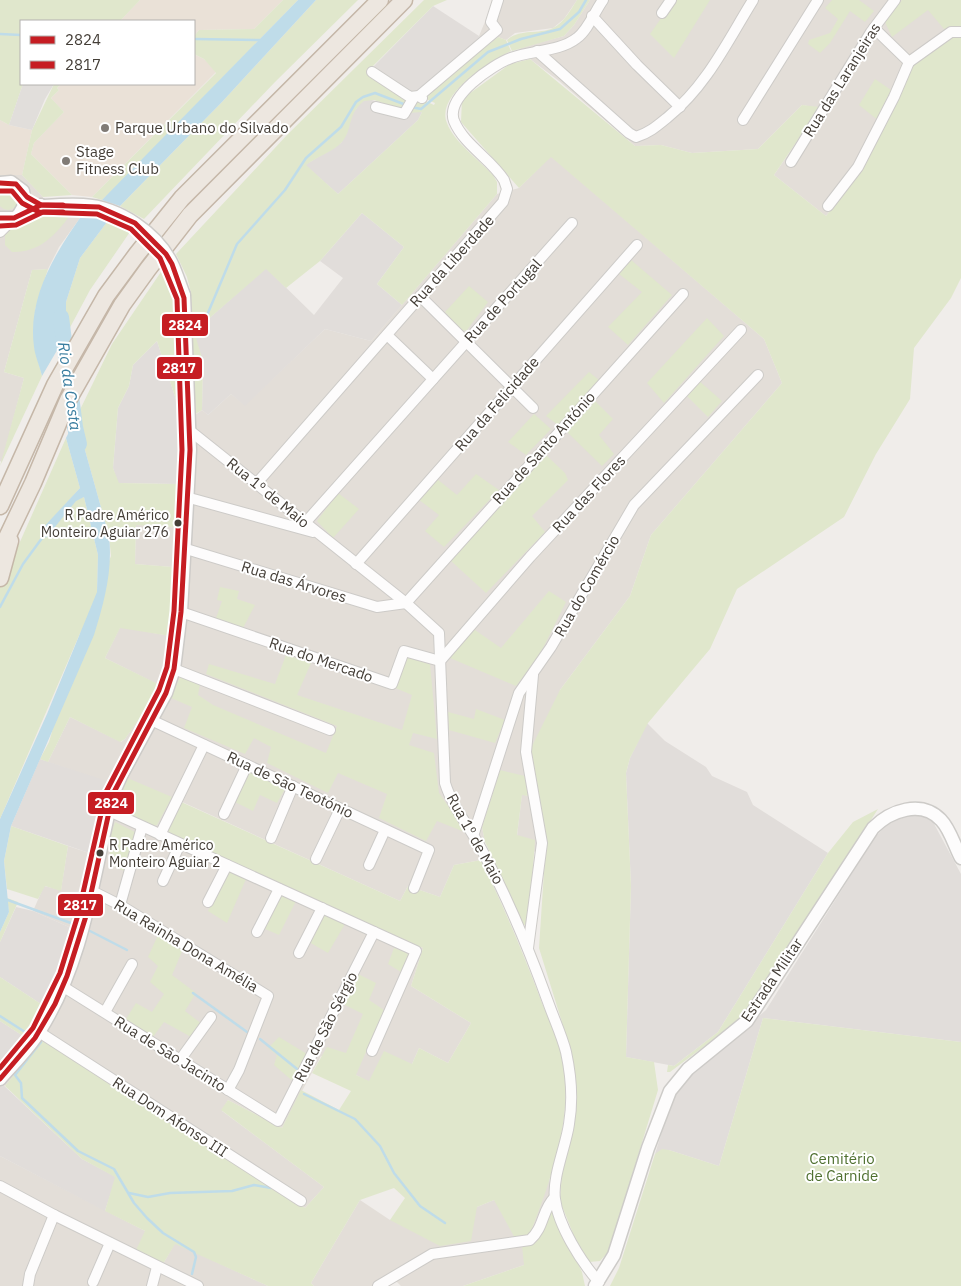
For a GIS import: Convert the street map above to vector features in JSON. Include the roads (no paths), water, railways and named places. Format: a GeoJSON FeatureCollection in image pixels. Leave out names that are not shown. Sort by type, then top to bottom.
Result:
{"type":"FeatureCollection","features":[{"type":"Feature","properties":{"kind":"highway"},"geometry":{"type":"LineString","coordinates":[[0,506],[54,385],[106,296],[182,198],[380,0]]}},
{"type":"Feature","properties":{"kind":"highway"},"geometry":{"type":"LineString","coordinates":[[0,552],[34,483],[68,400],[122,305],[190,215],[404,0]]}},
{"type":"Feature","properties":{"kind":"highway"},"geometry":{"type":"LineString","coordinates":[[0,500],[14,476]]}},
{"type":"Feature","properties":{"kind":"highway"},"geometry":{"type":"LineString","coordinates":[[0,578],[17,518]]}},
{"type":"Feature","properties":{"kind":"street"},"geometry":{"type":"LineString","coordinates":[[376,107],[400,115],[405,112],[416,98],[497,30],[491,22],[498,0]]}},
{"type":"Feature","properties":{"kind":"street","name":"Rua da Liberdade"},"geometry":{"type":"LineString","coordinates":[[256,484],[501,206],[506,194],[506,184],[501,175],[456,125],[452,110],[456,100],[462,92],[504,61],[564,45],[578,38],[603,0]]}},
{"type":"Feature","properties":{"kind":"street"},"geometry":{"type":"LineString","coordinates":[[662,13],[671,0]]}},
{"type":"Feature","properties":{"kind":"street"},"geometry":{"type":"LineString","coordinates":[[743,120],[818,0]]}},
{"type":"Feature","properties":{"kind":"street","name":"Rua das Laranjeiras"},"geometry":{"type":"LineString","coordinates":[[791,162],[874,28],[894,0]]}},
{"type":"Feature","properties":{"kind":"street"},"geometry":{"type":"LineString","coordinates":[[537,51],[589,100],[629,134],[636,137],[649,133],[680,107],[713,69],[751,1]]}},
{"type":"Feature","properties":{"kind":"street"},"geometry":{"type":"LineString","coordinates":[[592,16],[636,64],[680,107]]}},
{"type":"Feature","properties":{"kind":"street"},"geometry":{"type":"LineString","coordinates":[[874,28],[909,62]]}},
{"type":"Feature","properties":{"kind":"street"},"geometry":{"type":"LineString","coordinates":[[828,206],[858,167],[894,97],[909,62],[951,32],[961,32]]}},
{"type":"Feature","properties":{"kind":"street"},"geometry":{"type":"LineString","coordinates":[[372,72],[410,97],[416,98]]}},
{"type":"Feature","properties":{"kind":"street"},"geometry":{"type":"LineString","coordinates":[[0,183],[11,182],[42,205]]}},
{"type":"Feature","properties":{"kind":"street"},"geometry":{"type":"LineString","coordinates":[[0,232],[16,217],[25,204],[23,190]]}},
{"type":"Feature","properties":{"kind":"street"},"geometry":{"type":"LineString","coordinates":[[0,218],[16,217],[42,205],[99,207],[135,224],[156,242],[166,254],[184,295],[190,450],[181,612],[174,669],[166,694],[121,776],[109,811],[83,931],[62,986],[39,1032],[0,1079]]}},
{"type":"Feature","properties":{"kind":"street","name":"Rua de Portugal"},"geometry":{"type":"LineString","coordinates":[[305,523],[572,222]]}},
{"type":"Feature","properties":{"kind":"street","name":"Rua da Felicidade"},"geometry":{"type":"LineString","coordinates":[[356,564],[637,245]]}},
{"type":"Feature","properties":{"kind":"street","name":"Rua de Santo António"},"geometry":{"type":"LineString","coordinates":[[406,602],[683,294]]}},
{"type":"Feature","properties":{"kind":"street"},"geometry":{"type":"LineString","coordinates":[[420,296],[533,408]]}},
{"type":"Feature","properties":{"kind":"street","name":"Rua das Flores"},"geometry":{"type":"LineString","coordinates":[[440,661],[530,557],[741,330]]}},
{"type":"Feature","properties":{"kind":"street"},"geometry":{"type":"LineString","coordinates":[[387,335],[433,379]]}},
{"type":"Feature","properties":{"kind":"street","name":"Rua do Comércio"},"geometry":{"type":"LineString","coordinates":[[474,833],[519,693],[551,648],[634,505],[758,375]]}},
{"type":"Feature","properties":{"kind":"street","name":"Rua 1º de Maio"},"geometry":{"type":"LineString","coordinates":[[189,430],[406,602],[439,633],[445,783],[450,798],[474,833],[501,886],[528,949],[566,1052],[571,1095],[569,1124],[558,1169],[554,1198],[569,1238],[597,1284]]}},
{"type":"Feature","properties":{"kind":"street"},"geometry":{"type":"LineString","coordinates":[[186,497],[319,534]]}},
{"type":"Feature","properties":{"kind":"street","name":"Rua das Árvores"},"geometry":{"type":"LineString","coordinates":[[184,548],[376,607],[406,602]]}},
{"type":"Feature","properties":{"kind":"street","name":"Rua do Mercado"},"geometry":{"type":"LineString","coordinates":[[181,612],[392,684],[404,651],[440,661]]}},
{"type":"Feature","properties":{"kind":"street"},"geometry":{"type":"LineString","coordinates":[[174,669],[330,730]]}},
{"type":"Feature","properties":{"kind":"street"},"geometry":{"type":"LineString","coordinates":[[528,949],[542,843],[526,752],[534,673]]}},
{"type":"Feature","properties":{"kind":"street","name":"Rua de São Teotónio"},"geometry":{"type":"LineString","coordinates":[[151,720],[429,850],[414,888]]}},
{"type":"Feature","properties":{"kind":"street"},"geometry":{"type":"LineString","coordinates":[[160,835],[204,745]]}},
{"type":"Feature","properties":{"kind":"street"},"geometry":{"type":"LineString","coordinates":[[224,814],[247,765]]}},
{"type":"Feature","properties":{"kind":"street"},"geometry":{"type":"LineString","coordinates":[[271,838],[292,786]]}},
{"type":"Feature","properties":{"kind":"street"},"geometry":{"type":"LineString","coordinates":[[316,858],[340,809]]}},
{"type":"Feature","properties":{"kind":"street","name":"Estrada Militar"},"geometry":{"type":"LineString","coordinates":[[597,1284],[614,1255],[648,1148],[670,1091],[688,1069],[747,1021],[873,828],[885,816],[906,809],[927,812],[942,820],[961,858]]}},
{"type":"Feature","properties":{"kind":"street"},"geometry":{"type":"LineString","coordinates":[[109,811],[416,951],[372,1051]]}},
{"type":"Feature","properties":{"kind":"street"},"geometry":{"type":"LineString","coordinates":[[120,905],[142,827]]}},
{"type":"Feature","properties":{"kind":"street"},"geometry":{"type":"LineString","coordinates":[[369,866],[385,830]]}},
{"type":"Feature","properties":{"kind":"street"},"geometry":{"type":"LineString","coordinates":[[163,881],[180,844]]}},
{"type":"Feature","properties":{"kind":"street"},"geometry":{"type":"LineString","coordinates":[[208,902],[227,865]]}},
{"type":"Feature","properties":{"kind":"street"},"geometry":{"type":"LineString","coordinates":[[257,932],[279,889]]}},
{"type":"Feature","properties":{"kind":"street","name":"Rua Rainha Dona Amélia"},"geometry":{"type":"LineString","coordinates":[[92,890],[120,905],[268,996],[239,1070],[228,1090]]}},
{"type":"Feature","properties":{"kind":"street"},"geometry":{"type":"LineString","coordinates":[[299,953],[322,908]]}},
{"type":"Feature","properties":{"kind":"street","name":"Rua de São Sérgio"},"geometry":{"type":"LineString","coordinates":[[278,1121],[374,932]]}},
{"type":"Feature","properties":{"kind":"street"},"geometry":{"type":"LineString","coordinates":[[105,1012],[132,964]]}},
{"type":"Feature","properties":{"kind":"street","name":"Rua de São Jacinto"},"geometry":{"type":"LineString","coordinates":[[62,986],[278,1121]]}},
{"type":"Feature","properties":{"kind":"street"},"geometry":{"type":"LineString","coordinates":[[180,1060],[212,1017]]}},
{"type":"Feature","properties":{"kind":"street","name":"Rua Dom Afonso III"},"geometry":{"type":"LineString","coordinates":[[39,1032],[301,1201]]}},
{"type":"Feature","properties":{"kind":"street"},"geometry":{"type":"LineString","coordinates":[[1,1189],[198,1286]]}},
{"type":"Feature","properties":{"kind":"street"},"geometry":{"type":"LineString","coordinates":[[378,1286],[432,1254],[520,1243],[530,1240],[538,1233],[548,1204],[554,1198]]}},
{"type":"Feature","properties":{"kind":"street"},"geometry":{"type":"LineString","coordinates":[[28,1286],[30,1274],[54,1215]]}},
{"type":"Feature","properties":{"kind":"street"},"geometry":{"type":"LineString","coordinates":[[93,1282],[110,1243]]}},
{"type":"Feature","properties":{"kind":"street"},"geometry":{"type":"LineString","coordinates":[[152,1286],[157,1266]]}},
{"type":"Feature","properties":{"kind":"water"},"geometry":{"type":"Polygon","coordinates":[[[298,0],[316,0],[222,102],[120,206],[102,200],[298,0]]]}},
{"type":"Feature","properties":{"kind":"water"},"geometry":{"type":"Polygon","coordinates":[[[85,211],[110,218],[80,258],[66,302],[66,335],[42,376],[35,350],[33,328],[35,310],[46,274],[64,242],[85,211]]]}},
{"type":"Feature","properties":{"kind":"water"},"geometry":{"type":"Polygon","coordinates":[[[76,418],[109,536],[109,574],[94,635],[11,826],[4,861],[9,912],[0,932],[0,819],[47,714],[97,592],[98,555],[84,497],[76,501],[46,538],[40,531],[80,488],[66,438],[76,418]]]}},
{"type":"Feature","properties":{"kind":"waterway"},"geometry":{"type":"LineString","coordinates":[[411,107],[421,109],[488,52],[521,39],[560,29],[579,12],[586,0]]}},
{"type":"Feature","properties":{"kind":"waterway"},"geometry":{"type":"LineString","coordinates":[[0,34],[20,35]]}},
{"type":"Feature","properties":{"kind":"waterway"},"geometry":{"type":"LineString","coordinates":[[196,39],[260,40]]}},
{"type":"Feature","properties":{"kind":"waterway"},"geometry":{"type":"LineString","coordinates":[[205,320],[237,244],[285,190],[306,158],[341,127],[356,102],[363,97],[375,93],[406,105]]}},
{"type":"Feature","properties":{"kind":"waterway","name":"Rio da Costa"},"geometry":{"type":"LineString","coordinates":[[61,317],[75,427],[79,444]]}},
{"type":"Feature","properties":{"kind":"waterway"},"geometry":{"type":"LineString","coordinates":[[0,607],[23,564],[45,534]]}},
{"type":"Feature","properties":{"kind":"waterway"},"geometry":{"type":"LineString","coordinates":[[5,899],[79,926]]}},
{"type":"Feature","properties":{"kind":"waterway"},"geometry":{"type":"LineString","coordinates":[[90,931],[127,950]]}},
{"type":"Feature","properties":{"kind":"waterway"},"geometry":{"type":"LineString","coordinates":[[193,993],[247,1032]]}},
{"type":"Feature","properties":{"kind":"waterway"},"geometry":{"type":"LineString","coordinates":[[0,1016],[25,1032]]}},
{"type":"Feature","properties":{"kind":"waterway"},"geometry":{"type":"LineString","coordinates":[[260,1039],[297,1069]]}},
{"type":"Feature","properties":{"kind":"waterway"},"geometry":{"type":"LineString","coordinates":[[41,1042],[15,1075],[21,1083],[22,1098],[78,1151],[114,1169],[134,1203],[147,1218],[163,1233],[194,1252],[196,1257],[192,1274]]}},
{"type":"Feature","properties":{"kind":"waterway"},"geometry":{"type":"LineString","coordinates":[[304,1094],[355,1119],[380,1146],[394,1173],[420,1206],[445,1223]]}},
{"type":"Feature","properties":{"kind":"waterway"},"geometry":{"type":"LineString","coordinates":[[129,1193],[148,1197],[170,1193],[232,1191],[254,1185],[271,1188]]}},
{"type":"Feature","properties":{"kind":"place","name":"Parque Urbano do Silvado"},"geometry":{"type":"Point","coordinates":[105,128]}},
{"type":"Feature","properties":{"kind":"place","name":"Stage Fitness Club"},"geometry":{"type":"Point","coordinates":[66,161]}},
{"type":"Feature","properties":{"kind":"place","name":"R Padre Américo Monteiro Aguiar 276"},"geometry":{"type":"Point","coordinates":[178,523]}},
{"type":"Feature","properties":{"kind":"place","name":"R Padre Américo Monteiro Aguiar 2"},"geometry":{"type":"Point","coordinates":[100,853]}},
{"type":"Feature","properties":{"kind":"park label","name":"Cemitério de Carnide"},"geometry":{"type":"Point","coordinates":[842,1168]}}]}
